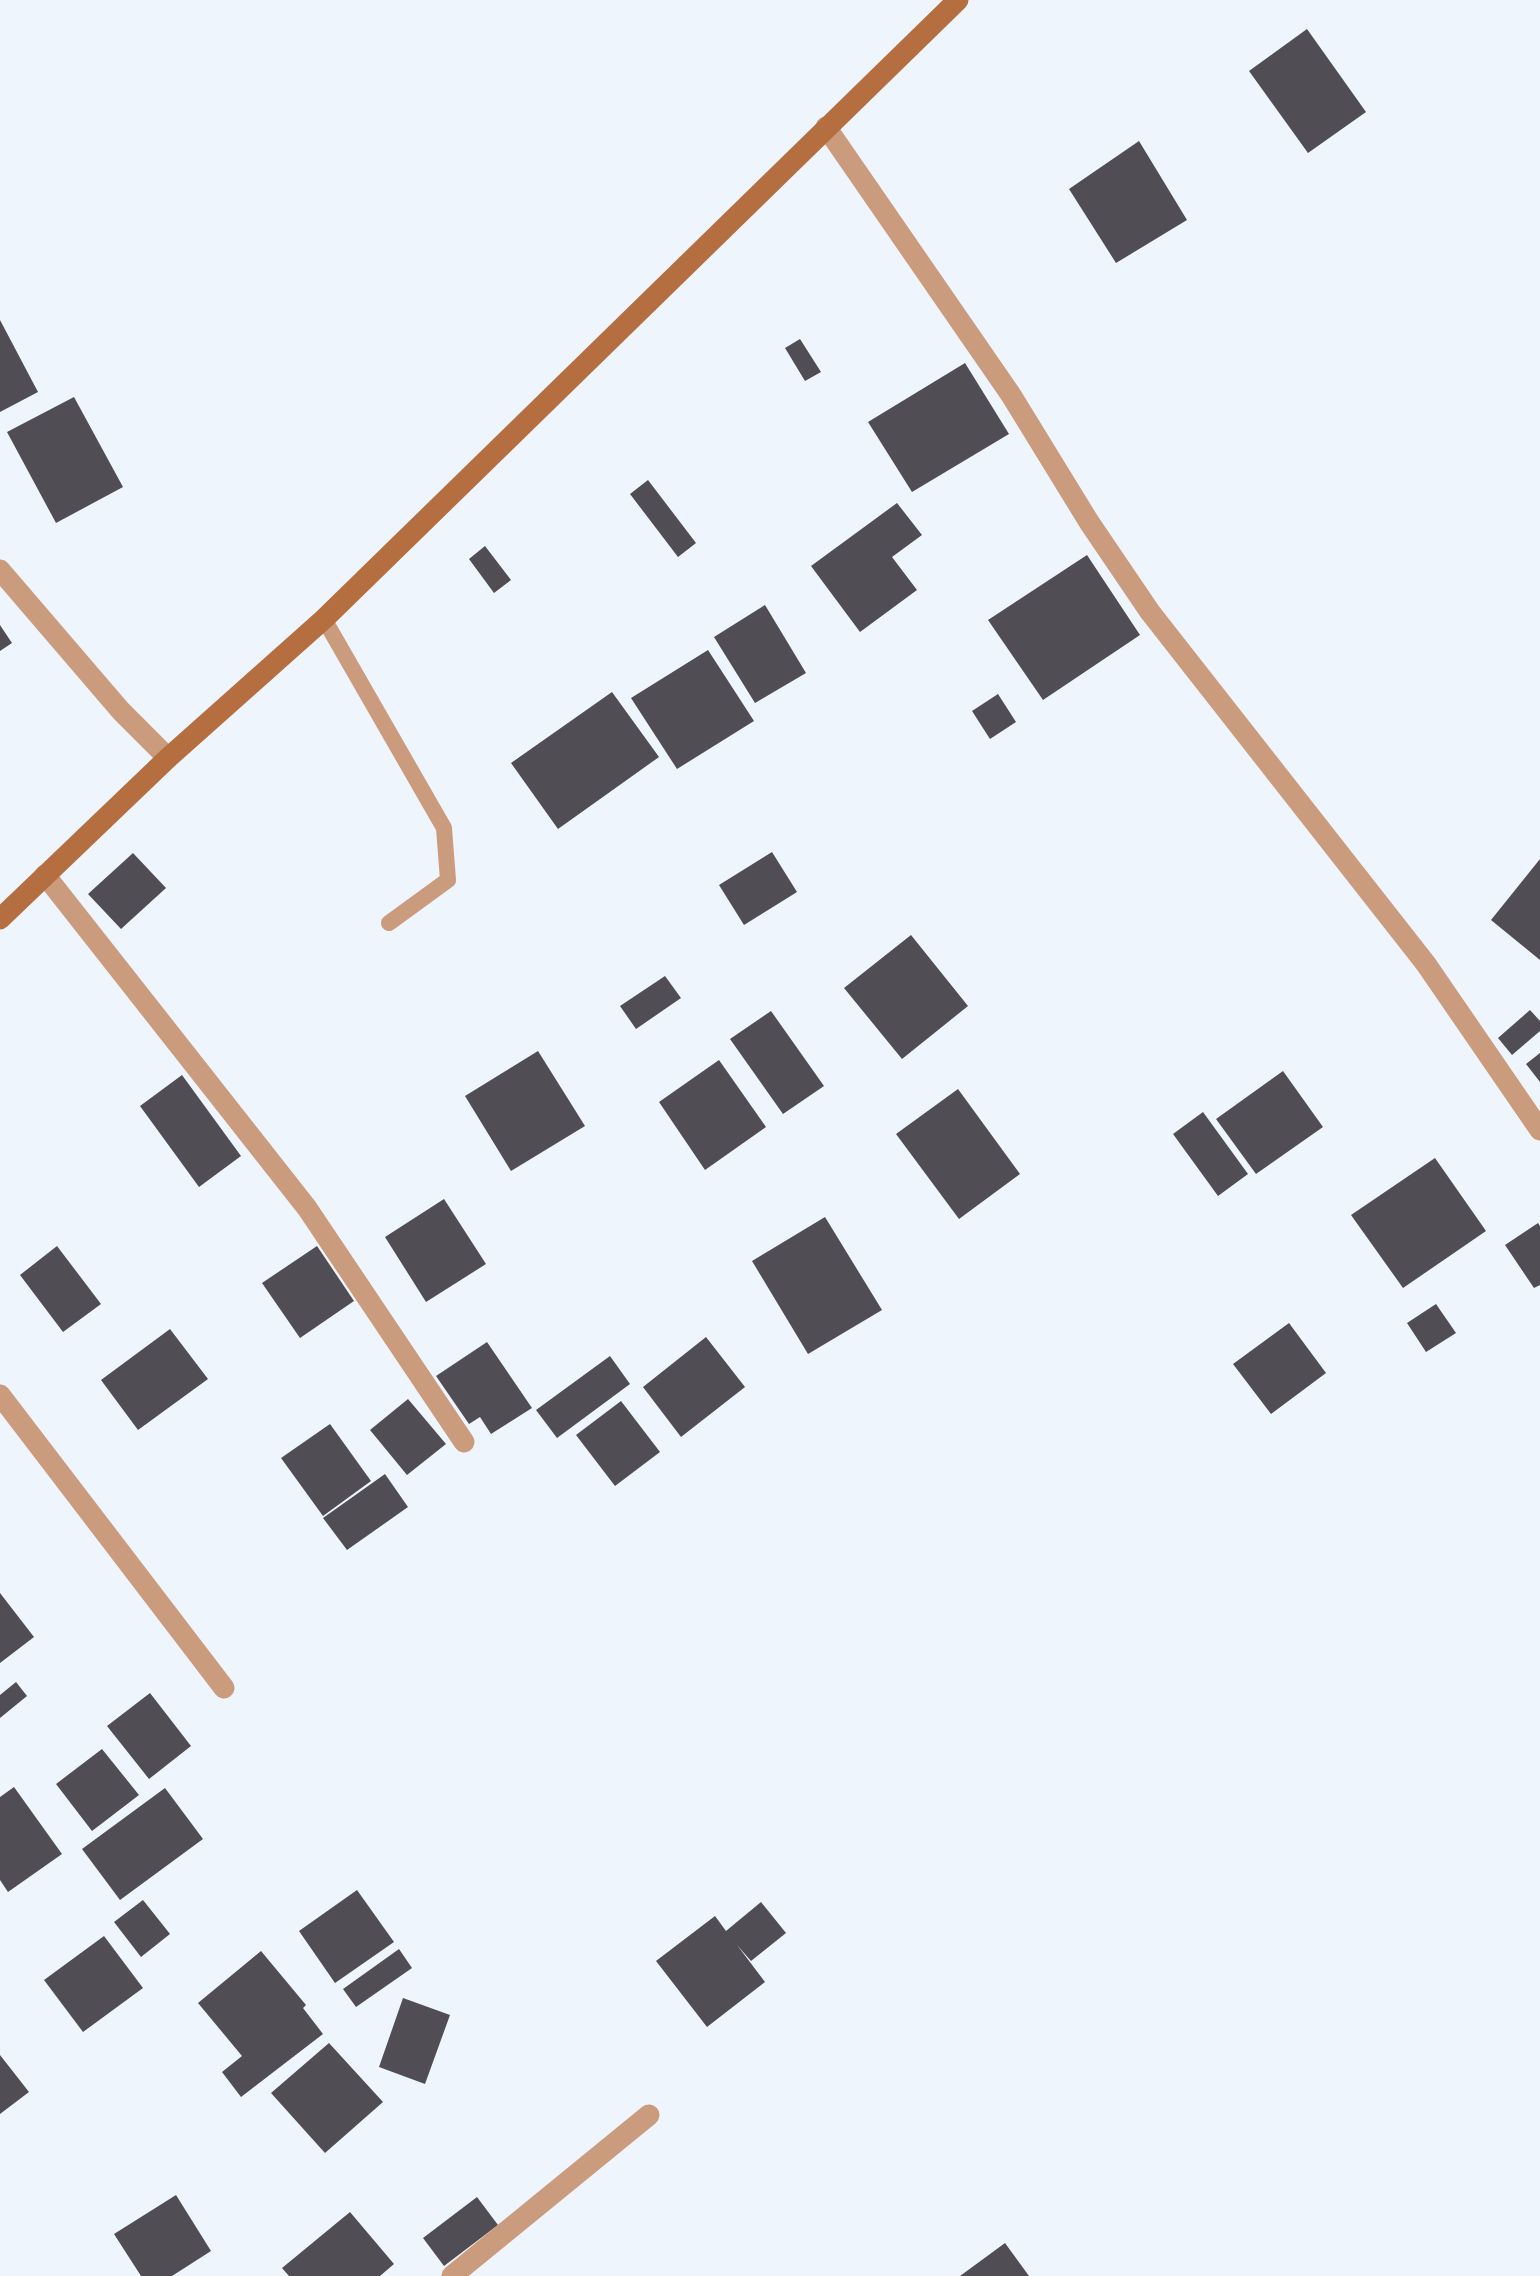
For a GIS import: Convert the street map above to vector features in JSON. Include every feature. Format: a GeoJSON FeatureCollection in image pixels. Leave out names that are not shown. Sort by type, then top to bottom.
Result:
{"type":"FeatureCollection","features":[{"type":"Feature","properties":{"kind":"street"},"geometry":{"type":"LineString","coordinates":[[0,919],[169,758],[324,619],[958,0]]}},
{"type":"Feature","properties":{"kind":"street"},"geometry":{"type":"LineString","coordinates":[[826,127],[1003,384],[1089,522],[1150,612],[1426,964],[1540,1130]]}},
{"type":"Feature","properties":{"kind":"street"},"geometry":{"type":"LineString","coordinates":[[0,570],[104,692],[169,758]]}},
{"type":"Feature","properties":{"kind":"street"},"geometry":{"type":"LineString","coordinates":[[45,874],[307,1208],[464,1442]]}},
{"type":"Feature","properties":{"kind":"street"},"geometry":{"type":"LineString","coordinates":[[0,1395],[225,1688]]}},
{"type":"Feature","properties":{"kind":"street"},"geometry":{"type":"LineString","coordinates":[[452,2276],[649,2115]]}},
{"type":"Feature","properties":{"kind":"lane"},"geometry":{"type":"LineString","coordinates":[[324,619],[444,828],[448,880],[390,923]]}},
{"type":"Feature","properties":{"kind":"building"},"geometry":{"type":"Polygon","coordinates":[[[1307,29],[1366,112],[1308,153],[1249,71],[1307,29]]]}},
{"type":"Feature","properties":{"kind":"building"},"geometry":{"type":"Polygon","coordinates":[[[1139,141],[1187,220],[1116,263],[1069,189],[1139,141]]]}},
{"type":"Feature","properties":{"kind":"building"},"geometry":{"type":"Polygon","coordinates":[[[0,320],[38,392],[0,412],[0,320]]]}},
{"type":"Feature","properties":{"kind":"building"},"geometry":{"type":"Polygon","coordinates":[[[800,339],[821,372],[805,381],[785,348],[800,339]]]}},
{"type":"Feature","properties":{"kind":"building"},"geometry":{"type":"Polygon","coordinates":[[[965,363],[1009,434],[912,492],[868,422],[965,363]]]}},
{"type":"Feature","properties":{"kind":"building"},"geometry":{"type":"Polygon","coordinates":[[[74,397],[123,487],[56,523],[7,432],[74,397]]]}},
{"type":"Feature","properties":{"kind":"building"},"geometry":{"type":"Polygon","coordinates":[[[648,480],[696,543],[678,557],[630,494],[648,480]]]}},
{"type":"Feature","properties":{"kind":"building"},"geometry":{"type":"Polygon","coordinates":[[[897,503],[922,535],[892,557],[917,590],[860,632],[811,566],[897,503]]]}},
{"type":"Feature","properties":{"kind":"building"},"geometry":{"type":"Polygon","coordinates":[[[485,546],[511,580],[494,593],[469,559],[485,546]]]}},
{"type":"Feature","properties":{"kind":"building"},"geometry":{"type":"Polygon","coordinates":[[[1087,555],[1140,635],[1043,700],[988,620],[1087,555]]]}},
{"type":"Feature","properties":{"kind":"building"},"geometry":{"type":"Polygon","coordinates":[[[765,605],[806,673],[755,703],[714,637],[765,605]]]}},
{"type":"Feature","properties":{"kind":"building"},"geometry":{"type":"Polygon","coordinates":[[[0,625],[12,643],[0,651],[0,625]]]}},
{"type":"Feature","properties":{"kind":"building"},"geometry":{"type":"Polygon","coordinates":[[[708,650],[754,721],[677,769],[631,698],[708,650]]]}},
{"type":"Feature","properties":{"kind":"building"},"geometry":{"type":"Polygon","coordinates":[[[612,692],[659,757],[558,829],[511,763],[612,692]]]}},
{"type":"Feature","properties":{"kind":"building"},"geometry":{"type":"Polygon","coordinates":[[[998,694],[1016,722],[990,739],[972,711],[998,694]]]}},
{"type":"Feature","properties":{"kind":"building"},"geometry":{"type":"Polygon","coordinates":[[[772,852],[797,892],[744,925],[719,885],[772,852]]]}},
{"type":"Feature","properties":{"kind":"building"},"geometry":{"type":"Polygon","coordinates":[[[133,853],[166,888],[121,929],[88,894],[133,853]]]}},
{"type":"Feature","properties":{"kind":"building"},"geometry":{"type":"Polygon","coordinates":[[[1540,859],[1540,960],[1491,920],[1540,859]]]}},
{"type":"Feature","properties":{"kind":"building"},"geometry":{"type":"Polygon","coordinates":[[[911,935],[968,1006],[902,1059],[844,988],[911,935]]]}},
{"type":"Feature","properties":{"kind":"building"},"geometry":{"type":"Polygon","coordinates":[[[665,976],[681,998],[636,1029],[620,1006],[665,976]]]}},
{"type":"Feature","properties":{"kind":"building"},"geometry":{"type":"Polygon","coordinates":[[[1530,1010],[1540,1021],[1540,1031],[1512,1055],[1498,1038],[1530,1010]]]}},
{"type":"Feature","properties":{"kind":"building"},"geometry":{"type":"Polygon","coordinates":[[[771,1011],[824,1086],[783,1114],[730,1039],[771,1011]]]}},
{"type":"Feature","properties":{"kind":"building"},"geometry":{"type":"Polygon","coordinates":[[[538,1051],[585,1126],[511,1171],[465,1096],[538,1051]]]}},
{"type":"Feature","properties":{"kind":"building"},"geometry":{"type":"Polygon","coordinates":[[[1540,1053],[1540,1082],[1526,1064],[1540,1053]]]}},
{"type":"Feature","properties":{"kind":"building"},"geometry":{"type":"Polygon","coordinates":[[[719,1060],[766,1127],[705,1170],[659,1102],[719,1060]]]}},
{"type":"Feature","properties":{"kind":"building"},"geometry":{"type":"Polygon","coordinates":[[[1283,1071],[1323,1127],[1256,1174],[1216,1119],[1283,1071]]]}},
{"type":"Feature","properties":{"kind":"building"},"geometry":{"type":"Polygon","coordinates":[[[182,1075],[241,1156],[199,1187],[140,1106],[182,1075]]]}},
{"type":"Feature","properties":{"kind":"building"},"geometry":{"type":"Polygon","coordinates":[[[958,1089],[1020,1174],[959,1219],[896,1134],[958,1089]]]}},
{"type":"Feature","properties":{"kind":"building"},"geometry":{"type":"Polygon","coordinates":[[[1203,1112],[1248,1174],[1218,1196],[1173,1134],[1203,1112]]]}},
{"type":"Feature","properties":{"kind":"building"},"geometry":{"type":"Polygon","coordinates":[[[1435,1158],[1486,1231],[1403,1288],[1351,1215],[1435,1158]]]}},
{"type":"Feature","properties":{"kind":"building"},"geometry":{"type":"Polygon","coordinates":[[[444,1199],[486,1264],[426,1302],[385,1237],[444,1199]]]}},
{"type":"Feature","properties":{"kind":"building"},"geometry":{"type":"Polygon","coordinates":[[[825,1217],[882,1310],[808,1354],[752,1261],[825,1217]]]}},
{"type":"Feature","properties":{"kind":"building"},"geometry":{"type":"Polygon","coordinates":[[[1538,1223],[1540,1285],[1534,1288],[1505,1245],[1538,1223]]]}},
{"type":"Feature","properties":{"kind":"building"},"geometry":{"type":"Polygon","coordinates":[[[57,1246],[101,1304],[63,1332],[20,1275],[57,1246]]]}},
{"type":"Feature","properties":{"kind":"building"},"geometry":{"type":"Polygon","coordinates":[[[317,1246],[354,1301],[300,1338],[262,1283],[317,1246]]]}},
{"type":"Feature","properties":{"kind":"building"},"geometry":{"type":"Polygon","coordinates":[[[1436,1304],[1456,1333],[1426,1352],[1407,1323],[1436,1304]]]}},
{"type":"Feature","properties":{"kind":"building"},"geometry":{"type":"Polygon","coordinates":[[[1289,1323],[1326,1373],[1271,1414],[1233,1364],[1289,1323]]]}},
{"type":"Feature","properties":{"kind":"building"},"geometry":{"type":"Polygon","coordinates":[[[170,1329],[208,1379],[138,1430],[101,1380],[170,1329]]]}},
{"type":"Feature","properties":{"kind":"building"},"geometry":{"type":"Polygon","coordinates":[[[706,1337],[745,1387],[681,1437],[643,1387],[706,1337]]]}},
{"type":"Feature","properties":{"kind":"building"},"geometry":{"type":"Polygon","coordinates":[[[487,1342],[532,1408],[491,1434],[480,1417],[469,1424],[436,1376],[487,1342]]]}},
{"type":"Feature","properties":{"kind":"building"},"geometry":{"type":"Polygon","coordinates":[[[610,1356],[630,1384],[557,1438],[536,1410],[610,1356]]]}},
{"type":"Feature","properties":{"kind":"building"},"geometry":{"type":"Polygon","coordinates":[[[408,1399],[446,1444],[407,1475],[370,1430],[408,1399]]]}},
{"type":"Feature","properties":{"kind":"building"},"geometry":{"type":"Polygon","coordinates":[[[621,1401],[660,1452],[615,1486],[576,1435],[621,1401]]]}},
{"type":"Feature","properties":{"kind":"building"},"geometry":{"type":"Polygon","coordinates":[[[330,1424],[371,1481],[323,1516],[281,1458],[330,1424]]]}},
{"type":"Feature","properties":{"kind":"building"},"geometry":{"type":"Polygon","coordinates":[[[385,1474],[408,1507],[347,1550],[323,1518],[385,1474]]]}},
{"type":"Feature","properties":{"kind":"building"},"geometry":{"type":"Polygon","coordinates":[[[0,1593],[34,1637],[0,1663],[0,1593]]]}},
{"type":"Feature","properties":{"kind":"building"},"geometry":{"type":"Polygon","coordinates":[[[16,1682],[27,1696],[0,1718],[0,1695],[16,1682]]]}},
{"type":"Feature","properties":{"kind":"building"},"geometry":{"type":"Polygon","coordinates":[[[150,1693],[191,1746],[149,1779],[107,1726],[150,1693]]]}},
{"type":"Feature","properties":{"kind":"building"},"geometry":{"type":"Polygon","coordinates":[[[102,1749],[139,1795],[92,1831],[56,1784],[102,1749]]]}},
{"type":"Feature","properties":{"kind":"building"},"geometry":{"type":"Polygon","coordinates":[[[14,1787],[62,1854],[8,1892],[0,1880],[0,1797],[14,1787]]]}},
{"type":"Feature","properties":{"kind":"building"},"geometry":{"type":"Polygon","coordinates":[[[165,1788],[203,1839],[120,1900],[82,1849],[165,1788]]]}},
{"type":"Feature","properties":{"kind":"building"},"geometry":{"type":"Polygon","coordinates":[[[357,1890],[394,1942],[335,1983],[299,1931],[357,1890]]]}},
{"type":"Feature","properties":{"kind":"building"},"geometry":{"type":"Polygon","coordinates":[[[143,1900],[170,1934],[141,1957],[114,1922],[143,1900]]]}},
{"type":"Feature","properties":{"kind":"building"},"geometry":{"type":"Polygon","coordinates":[[[761,1902],[786,1933],[751,1961],[737,1945],[765,1982],[707,2027],[656,1961],[715,1916],[726,1931],[761,1902]]]}},
{"type":"Feature","properties":{"kind":"building"},"geometry":{"type":"Polygon","coordinates":[[[104,1936],[143,1988],[83,2032],[44,1980],[104,1936]]]}},
{"type":"Feature","properties":{"kind":"building"},"geometry":{"type":"Polygon","coordinates":[[[399,1949],[412,1968],[356,2007],[343,1989],[399,1949]]]}},
{"type":"Feature","properties":{"kind":"building"},"geometry":{"type":"Polygon","coordinates":[[[261,1951],[306,2005],[303,2008],[323,2034],[241,2097],[222,2072],[242,2056],[198,2003],[261,1951]]]}},
{"type":"Feature","properties":{"kind":"building"},"geometry":{"type":"Polygon","coordinates":[[[403,1998],[450,2015],[425,2084],[379,2067],[403,1998]]]}},
{"type":"Feature","properties":{"kind":"building"},"geometry":{"type":"Polygon","coordinates":[[[329,2043],[383,2102],[325,2153],[271,2093],[329,2043]]]}},
{"type":"Feature","properties":{"kind":"building"},"geometry":{"type":"Polygon","coordinates":[[[0,2055],[29,2092],[0,2114],[0,2055]]]}},
{"type":"Feature","properties":{"kind":"building"},"geometry":{"type":"Polygon","coordinates":[[[176,2195],[211,2251],[172,2276],[141,2276],[114,2234],[176,2195]]]}},
{"type":"Feature","properties":{"kind":"building"},"geometry":{"type":"Polygon","coordinates":[[[477,2197],[498,2225],[444,2266],[423,2238],[477,2197]]]}},
{"type":"Feature","properties":{"kind":"building"},"geometry":{"type":"Polygon","coordinates":[[[350,2212],[394,2264],[380,2276],[289,2276],[282,2268],[350,2212]]]}},
{"type":"Feature","properties":{"kind":"building"},"geometry":{"type":"Polygon","coordinates":[[[1005,2243],[1029,2276],[960,2276],[1005,2243]]]}}]}
